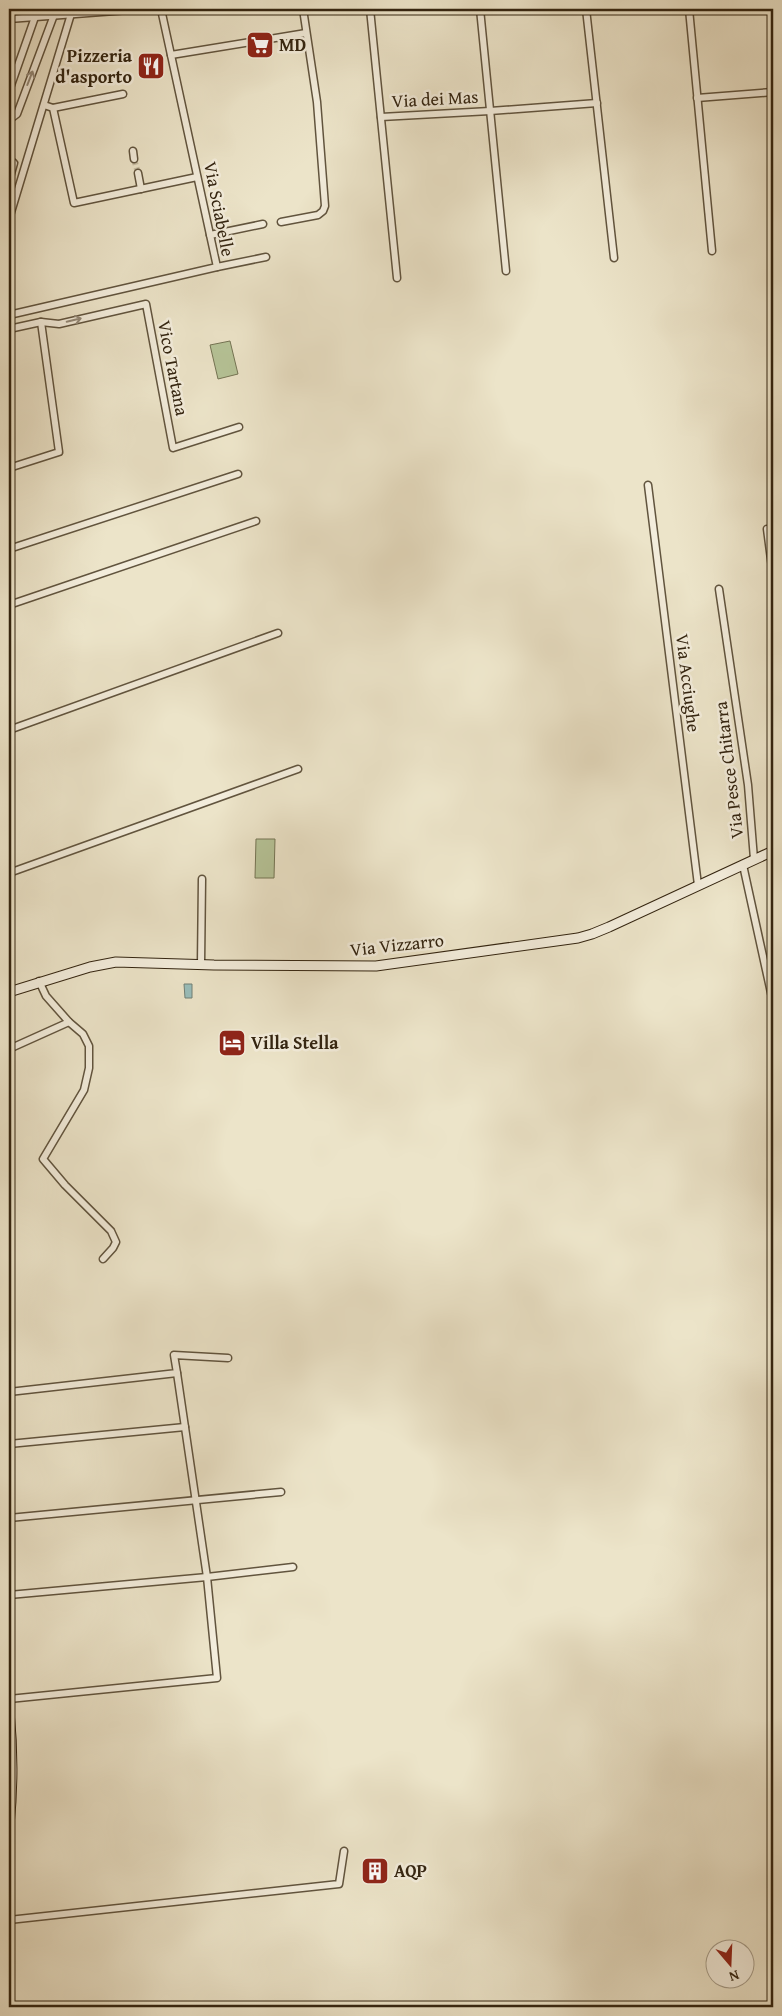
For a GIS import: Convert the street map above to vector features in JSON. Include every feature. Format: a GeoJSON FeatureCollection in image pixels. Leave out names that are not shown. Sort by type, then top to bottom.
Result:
{"type":"FeatureCollection","features":[{"type":"Feature","properties":{"kind":"street"},"geometry":{"type":"LineString","coordinates":[[9,19],[142,9]]}},
{"type":"Feature","properties":{"kind":"street","name":"Via Sciabelle"},"geometry":{"type":"LineString","coordinates":[[9,315],[217,267],[161,9]]}},
{"type":"Feature","properties":{"kind":"street"},"geometry":{"type":"LineString","coordinates":[[281,222],[318,214],[323,211],[325,206],[317,102],[304,9]]}},
{"type":"Feature","properties":{"kind":"street"},"geometry":{"type":"LineString","coordinates":[[370,9],[397,278]]}},
{"type":"Feature","properties":{"kind":"street"},"geometry":{"type":"LineString","coordinates":[[480,9],[506,271]]}},
{"type":"Feature","properties":{"kind":"street"},"geometry":{"type":"LineString","coordinates":[[586,9],[614,258]]}},
{"type":"Feature","properties":{"kind":"street"},"geometry":{"type":"LineString","coordinates":[[689,9],[712,251]]}},
{"type":"Feature","properties":{"kind":"street"},"geometry":{"type":"LineString","coordinates":[[9,220],[71,14]]}},
{"type":"Feature","properties":{"kind":"street"},"geometry":{"type":"LineString","coordinates":[[9,120],[17,114],[54,15]]}},
{"type":"Feature","properties":{"kind":"street"},"geometry":{"type":"LineString","coordinates":[[9,91],[35,17]]}},
{"type":"Feature","properties":{"kind":"street"},"geometry":{"type":"LineString","coordinates":[[171,54],[306,32]]}},
{"type":"Feature","properties":{"kind":"street"},"geometry":{"type":"LineString","coordinates":[[697,98],[773,92]]}},
{"type":"Feature","properties":{"kind":"street"},"geometry":{"type":"LineString","coordinates":[[44,105],[53,108],[123,94]]}},
{"type":"Feature","properties":{"kind":"street","name":"Via dei Mas"},"geometry":{"type":"LineString","coordinates":[[381,117],[490,112],[597,103]]}},
{"type":"Feature","properties":{"kind":"street"},"geometry":{"type":"LineString","coordinates":[[53,108],[74,203],[197,177]]}},
{"type":"Feature","properties":{"kind":"street"},"geometry":{"type":"LineString","coordinates":[[133,151],[134,159]]}},
{"type":"Feature","properties":{"kind":"street"},"geometry":{"type":"LineString","coordinates":[[9,159],[14,163],[9,181]]}},
{"type":"Feature","properties":{"kind":"street"},"geometry":{"type":"LineString","coordinates":[[138,173],[141,189]]}},
{"type":"Feature","properties":{"kind":"street"},"geometry":{"type":"LineString","coordinates":[[210,235],[263,224]]}},
{"type":"Feature","properties":{"kind":"street"},"geometry":{"type":"LineString","coordinates":[[217,267],[266,257]]}},
{"type":"Feature","properties":{"kind":"street","name":"Vico Tartana"},"geometry":{"type":"LineString","coordinates":[[9,329],[41,322],[59,324],[146,304],[173,448],[239,427]]}},
{"type":"Feature","properties":{"kind":"street"},"geometry":{"type":"LineString","coordinates":[[9,468],[59,452],[41,322]]}},
{"type":"Feature","properties":{"kind":"street"},"geometry":{"type":"LineString","coordinates":[[9,549],[238,474]]}},
{"type":"Feature","properties":{"kind":"street","name":"Via Acciughe"},"geometry":{"type":"LineString","coordinates":[[648,485],[698,885]]}},
{"type":"Feature","properties":{"kind":"street"},"geometry":{"type":"LineString","coordinates":[[9,605],[256,521]]}},
{"type":"Feature","properties":{"kind":"street"},"geometry":{"type":"LineString","coordinates":[[767,529],[773,575]]}},
{"type":"Feature","properties":{"kind":"street","name":"Via Pesce Chitarra"},"geometry":{"type":"LineString","coordinates":[[719,589],[748,786],[754,860]]}},
{"type":"Feature","properties":{"kind":"street"},"geometry":{"type":"LineString","coordinates":[[9,730],[278,633]]}},
{"type":"Feature","properties":{"kind":"street"},"geometry":{"type":"LineString","coordinates":[[9,873],[298,769]]}},
{"type":"Feature","properties":{"kind":"street","name":"Via Vizzarro"},"geometry":{"type":"LineString","coordinates":[[9,992],[90,967],[116,962],[376,966],[578,938],[601,930],[773,851]]}},
{"type":"Feature","properties":{"kind":"street"},"geometry":{"type":"LineString","coordinates":[[742,865],[773,1002]]}},
{"type":"Feature","properties":{"kind":"street"},"geometry":{"type":"LineString","coordinates":[[201,964],[202,879]]}},
{"type":"Feature","properties":{"kind":"street"},"geometry":{"type":"LineString","coordinates":[[39,982],[46,996],[87,1040],[89,1068],[84,1090],[44,1159],[65,1185],[111,1231],[116,1242],[103,1259]]}},
{"type":"Feature","properties":{"kind":"street"},"geometry":{"type":"LineString","coordinates":[[9,1049],[70,1022]]}},
{"type":"Feature","properties":{"kind":"street"},"geometry":{"type":"LineString","coordinates":[[9,1699],[217,1678],[207,1578],[174,1355],[228,1358]]}},
{"type":"Feature","properties":{"kind":"street"},"geometry":{"type":"LineString","coordinates":[[9,1392],[177,1373]]}},
{"type":"Feature","properties":{"kind":"street"},"geometry":{"type":"LineString","coordinates":[[9,1444],[185,1427]]}},
{"type":"Feature","properties":{"kind":"street"},"geometry":{"type":"LineString","coordinates":[[9,1518],[281,1492]]}},
{"type":"Feature","properties":{"kind":"street"},"geometry":{"type":"LineString","coordinates":[[9,1595],[207,1578],[293,1567]]}},
{"type":"Feature","properties":{"kind":"street"},"geometry":{"type":"LineString","coordinates":[[9,1711],[12,1742],[9,1826]]}},
{"type":"Feature","properties":{"kind":"street"},"geometry":{"type":"LineString","coordinates":[[9,1920],[339,1884],[344,1851]]}},
{"type":"Feature","properties":{"kind":"green space"},"geometry":{"type":"Polygon","coordinates":[[[230,341],[238,374],[218,379],[210,345],[230,341]]]}},
{"type":"Feature","properties":{"kind":"green space"},"geometry":{"type":"Polygon","coordinates":[[[256,839],[275,839],[274,878],[255,878],[256,839]]]}},
{"type":"Feature","properties":{"kind":"water"},"geometry":{"type":"Polygon","coordinates":[[[184,984],[192,984],[192,998],[185,998],[184,984]]]}},
{"type":"Feature","properties":{"kind":"tunnel"},"geometry":{"type":"LineString","coordinates":[[134,159],[138,173]]}},
{"type":"Feature","properties":{"kind":"place","name":"MD"},"geometry":{"type":"Point","coordinates":[260,45]}},
{"type":"Feature","properties":{"kind":"place","name":"Pizzeria d'asporto"},"geometry":{"type":"Point","coordinates":[151,66]}},
{"type":"Feature","properties":{"kind":"place","name":"Villa Stella"},"geometry":{"type":"Point","coordinates":[232,1043]}},
{"type":"Feature","properties":{"kind":"place","name":"AQP"},"geometry":{"type":"Point","coordinates":[375,1871]}}]}
